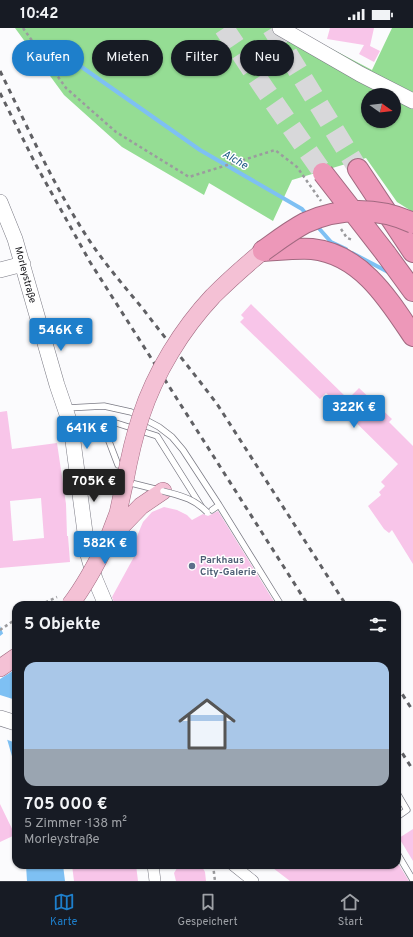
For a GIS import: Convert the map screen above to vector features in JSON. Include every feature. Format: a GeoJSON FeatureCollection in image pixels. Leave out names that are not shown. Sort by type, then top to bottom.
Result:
{"type":"FeatureCollection","features":[{"type":"Feature","properties":{"kind":"highway"},"geometry":{"type":"LineString","coordinates":[[358,169],[413,252]]}},
{"type":"Feature","properties":{"kind":"highway"},"geometry":{"type":"LineString","coordinates":[[323,173],[413,291]]}},
{"type":"Feature","properties":{"kind":"highway"},"geometry":{"type":"LineString","coordinates":[[263,251],[305,223],[322,216],[340,212],[377,212],[395,216],[413,223]]}},
{"type":"Feature","properties":{"kind":"highway"},"geometry":{"type":"LineString","coordinates":[[263,251],[295,248],[314,249],[330,253],[345,260],[358,268],[378,287],[413,336]]}},
{"type":"Feature","properties":{"kind":"main road"},"geometry":{"type":"LineString","coordinates":[[73,601],[96,565],[108,540],[118,513],[141,414],[154,383],[171,352],[190,324],[212,297],[263,251]]}},
{"type":"Feature","properties":{"kind":"main road"},"geometry":{"type":"LineString","coordinates":[[108,540],[141,506],[163,491]]}},
{"type":"Feature","properties":{"kind":"main road"},"geometry":{"type":"LineString","coordinates":[[0,668],[12,660]]}},
{"type":"Feature","properties":{"kind":"street"},"geometry":{"type":"LineString","coordinates":[[280,28],[360,74],[413,101]]}},
{"type":"Feature","properties":{"kind":"street","name":"Morleystraße"},"geometry":{"type":"LineString","coordinates":[[0,202],[23,264],[52,370],[71,426],[88,555],[103,601]]}},
{"type":"Feature","properties":{"kind":"street"},"geometry":{"type":"LineString","coordinates":[[0,270],[23,264]]}},
{"type":"Feature","properties":{"kind":"street"},"geometry":{"type":"LineString","coordinates":[[0,718],[12,722]]}},
{"type":"Feature","properties":{"kind":"street"},"geometry":{"type":"LineString","coordinates":[[154,869],[155,881]]}},
{"type":"Feature","properties":{"kind":"street"},"geometry":{"type":"LineString","coordinates":[[238,869],[253,881]]}},
{"type":"Feature","properties":{"kind":"lane"},"geometry":{"type":"LineString","coordinates":[[65,408],[104,406],[131,412],[159,427],[172,437],[183,450],[219,505],[279,601]]}},
{"type":"Feature","properties":{"kind":"lane"},"geometry":{"type":"LineString","coordinates":[[102,423],[118,465]]}},
{"type":"Feature","properties":{"kind":"lane"},"geometry":{"type":"LineString","coordinates":[[71,426],[116,423],[156,436],[208,512]]}},
{"type":"Feature","properties":{"kind":"lane"},"geometry":{"type":"LineString","coordinates":[[125,481],[186,497],[199,504],[208,512]]}},
{"type":"Feature","properties":{"kind":"lane"},"geometry":{"type":"LineString","coordinates":[[208,512],[219,505]]}},
{"type":"Feature","properties":{"kind":"lane"},"geometry":{"type":"LineString","coordinates":[[401,800],[407,810],[401,814]]}},
{"type":"Feature","properties":{"kind":"lane"},"geometry":{"type":"LineString","coordinates":[[401,860],[413,880]]}},
{"type":"Feature","properties":{"kind":"path"},"geometry":{"type":"LineString","coordinates":[[23,28],[66,88],[116,132],[190,177],[266,152]]}},
{"type":"Feature","properties":{"kind":"path"},"geometry":{"type":"LineString","coordinates":[[0,630],[12,621]]}},
{"type":"Feature","properties":{"kind":"path"},"geometry":{"type":"LineString","coordinates":[[214,869],[215,881]]}},
{"type":"Feature","properties":{"kind":"green space"},"geometry":{"type":"Polygon","coordinates":[[[15,28],[292,28],[372,70],[392,28],[413,28],[413,212],[397,202],[366,158],[292,180],[273,221],[209,183],[204,195],[122,147],[64,95],[50,76],[84,76],[84,40],[24,40],[15,28]]]}},
{"type":"Feature","properties":{"kind":"water"},"geometry":{"type":"Polygon","coordinates":[[[0,626],[12,655],[12,756],[0,715],[0,626]]]}},
{"type":"Feature","properties":{"kind":"water"},"geometry":{"type":"Polygon","coordinates":[[[26,869],[64,869],[65,881],[27,881],[26,869]]]}},
{"type":"Feature","properties":{"kind":"pier"},"geometry":{"type":"Polygon","coordinates":[[[5,632],[12,650],[12,672],[0,679],[0,636],[5,632]]]}},
{"type":"Feature","properties":{"kind":"pier"},"geometry":{"type":"Polygon","coordinates":[[[0,695],[12,699],[12,742],[5,739],[0,722],[0,695]]]}},
{"type":"Feature","properties":{"kind":"building"},"geometry":{"type":"Polygon","coordinates":[[[330,28],[374,28],[370,46],[380,51],[374,62],[359,54],[364,45],[327,39],[330,28]]]}},
{"type":"Feature","properties":{"kind":"building"},"geometry":{"type":"Polygon","coordinates":[[[251,304],[348,399],[359,388],[392,419],[389,422],[413,446],[413,564],[392,530],[389,533],[384,529],[368,506],[381,495],[379,492],[385,486],[381,482],[398,464],[326,393],[320,399],[240,322],[244,318],[241,315],[251,304]]]}},
{"type":"Feature","properties":{"kind":"building"},"geometry":{"type":"Polygon","coordinates":[[[7,411],[12,449],[57,443],[66,504],[67,536],[70,562],[0,568],[0,412],[7,411]],[[41,498],[10,501],[13,541],[44,538],[41,498]]]}},
{"type":"Feature","properties":{"kind":"building","name":"Parkhaus City-Galerie"},"geometry":{"type":"Polygon","coordinates":[[[164,507],[177,510],[187,515],[192,520],[203,514],[208,516],[218,511],[274,601],[114,601],[112,597],[135,555],[136,539],[143,522],[152,512],[164,507]]]}},
{"type":"Feature","properties":{"kind":"building"},"geometry":{"type":"Polygon","coordinates":[[[0,804],[12,829],[12,836],[0,842],[0,804]]]}},
{"type":"Feature","properties":{"kind":"building"},"geometry":{"type":"Polygon","coordinates":[[[413,829],[413,861],[401,841],[401,837],[413,829]]]}},
{"type":"Feature","properties":{"kind":"building"},"geometry":{"type":"Polygon","coordinates":[[[401,868],[409,881],[290,881],[274,869],[401,868]]]}},
{"type":"Feature","properties":{"kind":"building"},"geometry":{"type":"Polygon","coordinates":[[[72,869],[136,869],[138,881],[74,881],[72,869]]]}},
{"type":"Feature","properties":{"kind":"building"},"geometry":{"type":"Polygon","coordinates":[[[176,869],[203,869],[206,881],[176,881],[174,873],[176,869]]]}},
{"type":"Feature","properties":{"kind":"waterway","name":"Alche"},"geometry":{"type":"LineString","coordinates":[[84,69],[200,150],[302,209],[307,215]]}},
{"type":"Feature","properties":{"kind":"waterway","name":"Alche"},"geometry":{"type":"LineString","coordinates":[[316,225],[331,242],[346,249]]}},
{"type":"Feature","properties":{"kind":"waterway","name":"Alche"},"geometry":{"type":"LineString","coordinates":[[352,253],[390,273]]}},
{"type":"Feature","properties":{"kind":"tunnel"},"geometry":{"type":"LineString","coordinates":[[224,28],[323,173]]}},
{"type":"Feature","properties":{"kind":"tunnel"},"geometry":{"type":"LineString","coordinates":[[272,28],[358,169]]}},
{"type":"Feature","properties":{"kind":"railway"},"geometry":{"type":"LineString","coordinates":[[0,71],[31,136],[76,220],[108,266],[201,382],[219,407],[343,601]]}},
{"type":"Feature","properties":{"kind":"railway"},"geometry":{"type":"LineString","coordinates":[[0,93],[36,165],[90,262],[305,601]]}},
{"type":"Feature","properties":{"kind":"railway"},"geometry":{"type":"LineString","coordinates":[[401,692],[413,711]]}},
{"type":"Feature","properties":{"kind":"railway"},"geometry":{"type":"LineString","coordinates":[[401,751],[413,770]]}},
{"type":"Feature","properties":{"kind":"place","name":"Parkhaus City-Galerie"},"geometry":{"type":"Point","coordinates":[192,566]}}]}
